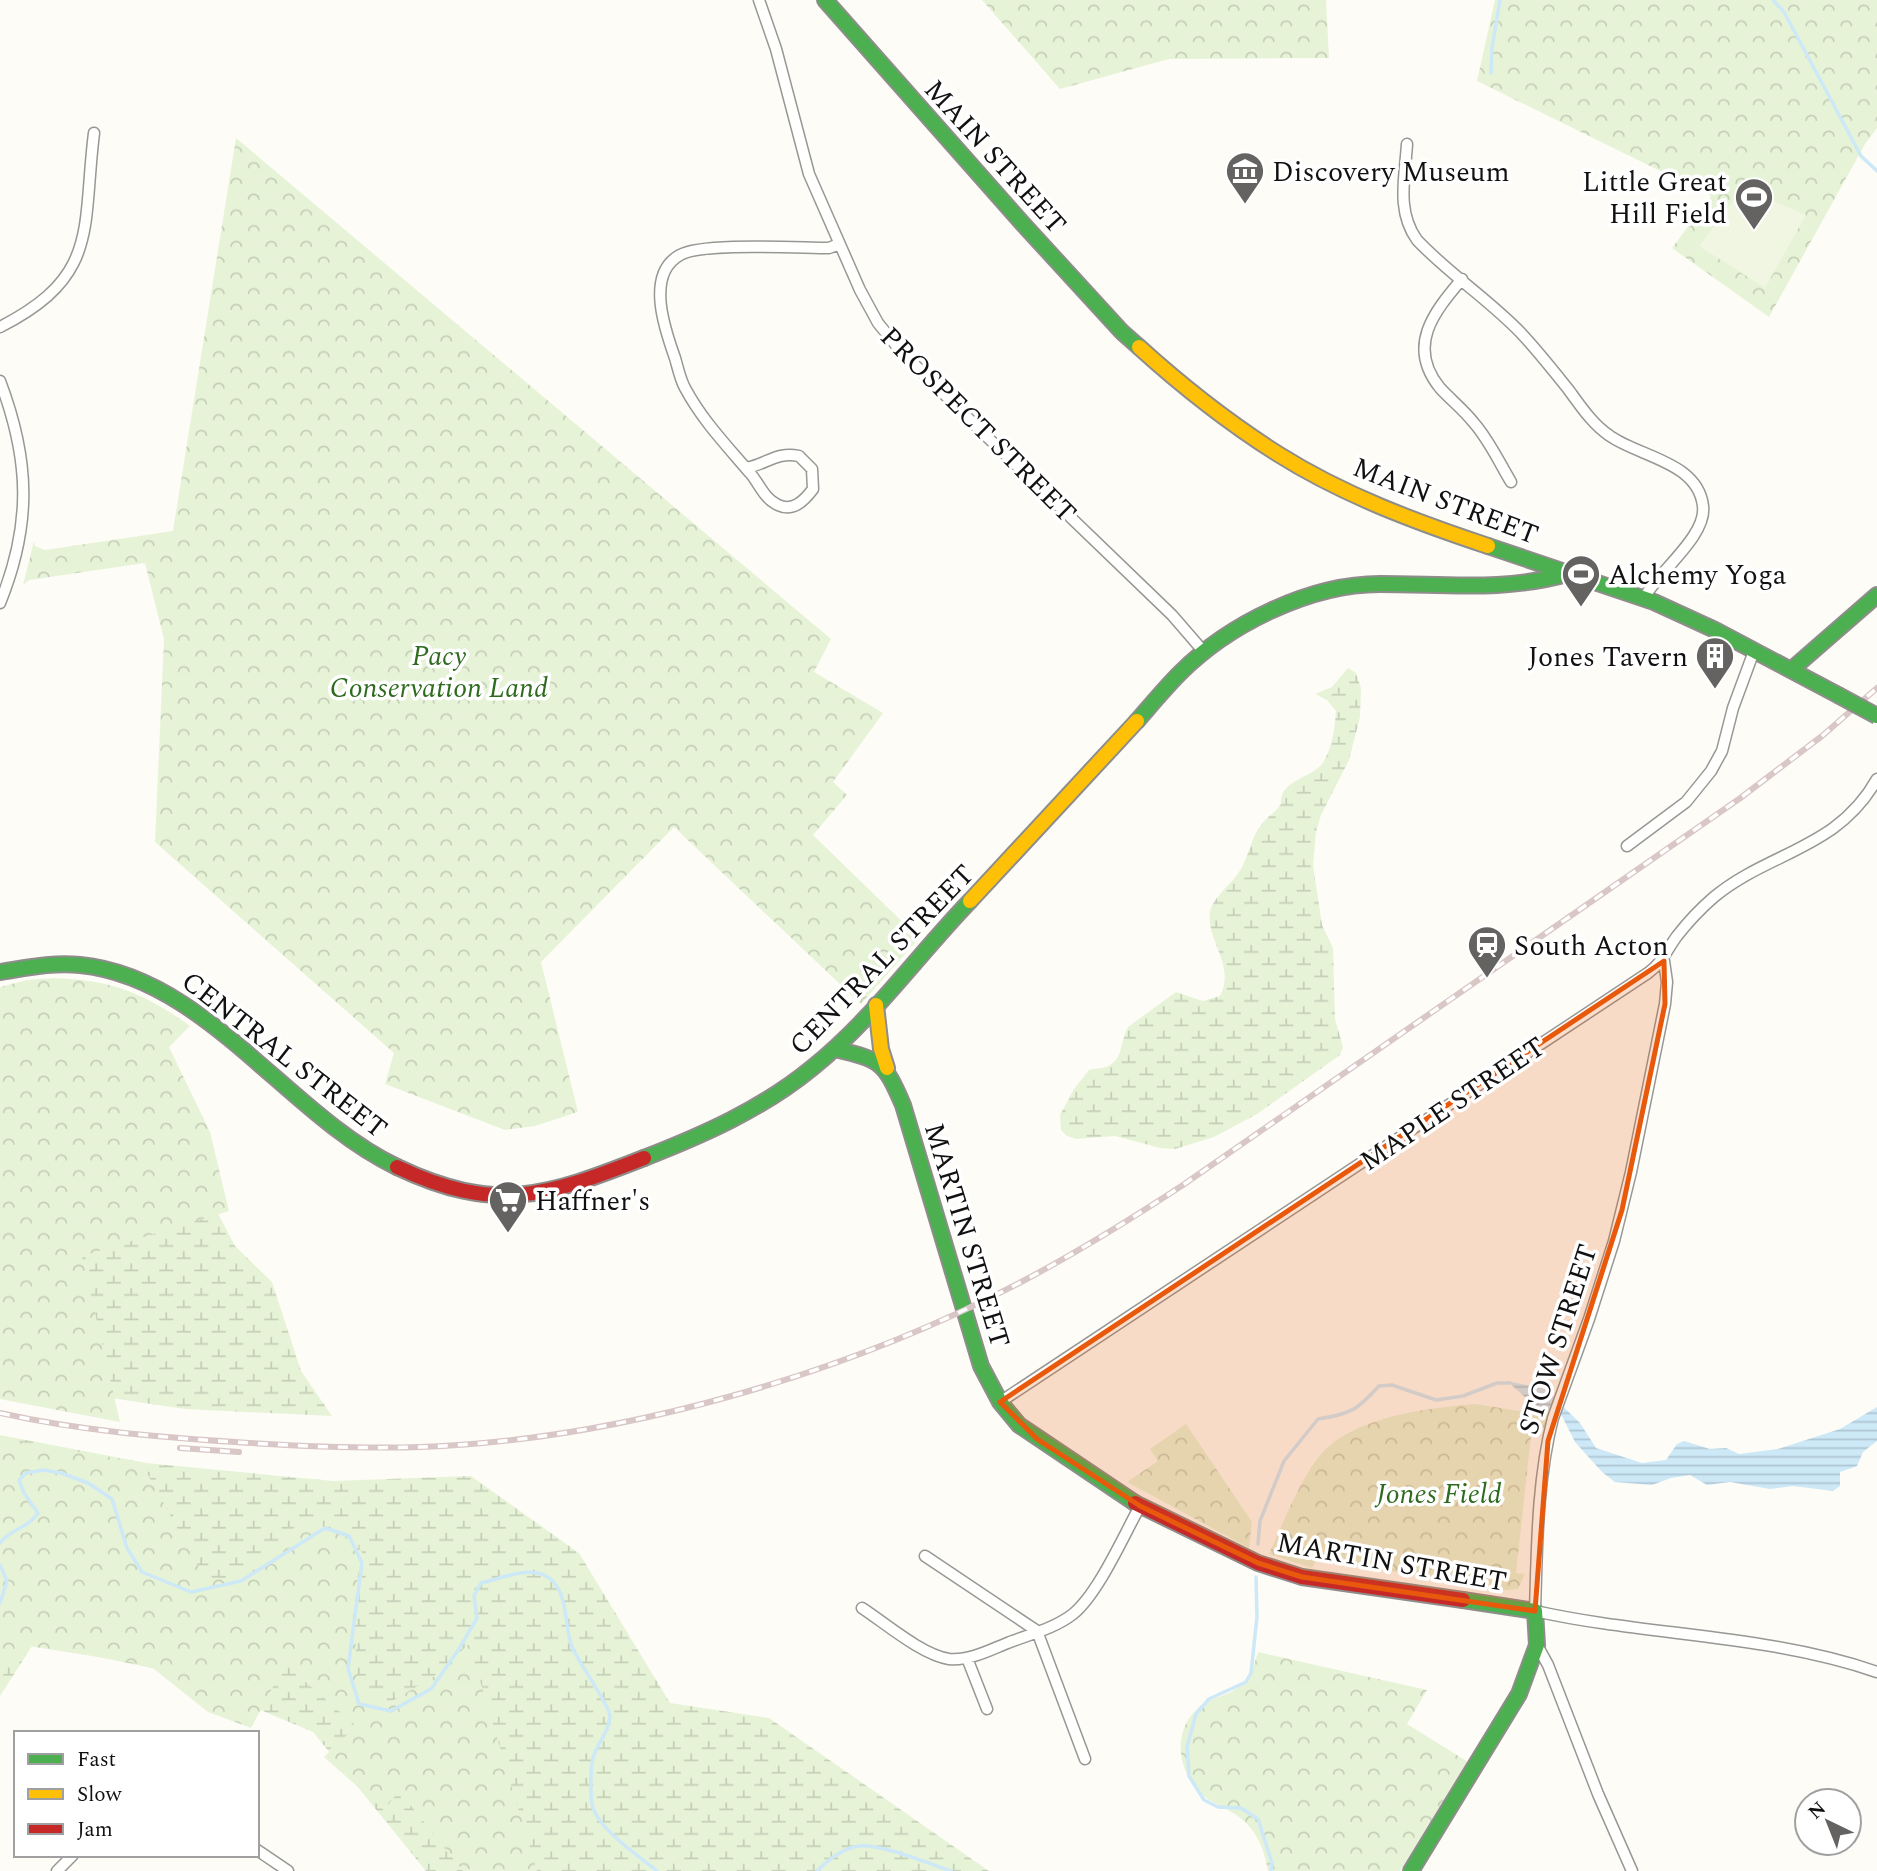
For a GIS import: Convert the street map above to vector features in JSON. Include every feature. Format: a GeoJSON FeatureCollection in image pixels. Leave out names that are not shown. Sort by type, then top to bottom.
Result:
{"type":"FeatureCollection","features":[{"type":"Feature","properties":{"kind":"street","name":"PROSPECT STREET"},"geometry":{"type":"LineString","coordinates":[[759,0],[776,49],[809,174],[839,244],[878,323],[900,350],[1172,615],[1204,652]]}},
{"type":"Feature","properties":{"kind":"street","name":"MAIN STREET"},"geometry":{"type":"LineString","coordinates":[[825,0],[1087,296],[1151,360],[1182,386],[1279,455],[1367,501],[1414,521],[1644,598],[1698,622],[1877,716]]}},
{"type":"Feature","properties":{"kind":"street"},"geometry":{"type":"LineString","coordinates":[[0,327],[41,303],[55,291],[79,254],[84,237],[94,133]]}},
{"type":"Feature","properties":{"kind":"street"},"geometry":{"type":"LineString","coordinates":[[1407,144],[1403,201],[1406,221],[1422,245],[1498,310],[1597,425],[1619,442],[1687,475],[1699,491],[1703,511],[1698,528],[1644,598]]}},
{"type":"Feature","properties":{"kind":"street"},"geometry":{"type":"LineString","coordinates":[[746,468],[759,465],[778,455],[800,456],[812,470],[813,489],[799,504],[789,507],[778,505],[768,498],[713,431],[684,387],[660,313],[661,288],[667,267],[680,255],[702,248],[829,248],[839,244]]}},
{"type":"Feature","properties":{"kind":"street"},"geometry":{"type":"LineString","coordinates":[[1462,279],[1429,323],[1425,347],[1428,364],[1442,390],[1480,430],[1511,482]]}},
{"type":"Feature","properties":{"kind":"street"},"geometry":{"type":"LineString","coordinates":[[0,381],[18,437],[24,503],[15,562],[0,603]]}},
{"type":"Feature","properties":{"kind":"street","name":"CENTRAL STREET"},"geometry":{"type":"LineString","coordinates":[[0,972],[40,965],[98,967],[125,973],[152,984],[201,1017],[355,1144],[409,1174],[487,1196],[518,1197],[550,1192],[684,1143],[762,1104],[835,1049],[1181,672],[1228,635],[1311,594],[1332,588],[1361,585],[1493,586],[1536,582],[1570,573]]}},
{"type":"Feature","properties":{"kind":"street"},"geometry":{"type":"LineString","coordinates":[[1791,670],[1877,595]]}},
{"type":"Feature","properties":{"kind":"street"},"geometry":{"type":"LineString","coordinates":[[1627,846],[1686,802],[1708,776],[1722,751],[1745,668],[1754,651]]}},
{"type":"Feature","properties":{"kind":"street","name":"MAPLE STREET"},"geometry":{"type":"LineString","coordinates":[[1000,1402],[1664,961],[1667,951],[1685,926],[1713,898],[1732,884],[1831,832],[1860,805],[1877,779]]}},
{"type":"Feature","properties":{"kind":"street","name":"STOW STREET"},"geometry":{"type":"LineString","coordinates":[[1412,1871],[1514,1703],[1527,1676],[1537,1645],[1535,1611],[1544,1476],[1553,1418],[1606,1267],[1627,1191],[1665,1004],[1667,982],[1664,961]]}},
{"type":"Feature","properties":{"kind":"street","name":"MARTIN STREET"},"geometry":{"type":"LineString","coordinates":[[876,1005],[881,1049],[903,1105],[979,1359],[1000,1402],[1019,1425],[1035,1437],[1140,1506],[1258,1563],[1302,1577],[1766,1646],[1877,1672]]}},
{"type":"Feature","properties":{"kind":"street"},"geometry":{"type":"LineString","coordinates":[[835,1049],[873,1057],[888,1069]]}},
{"type":"Feature","properties":{"kind":"street"},"geometry":{"type":"LineString","coordinates":[[862,1608],[932,1653],[948,1659],[967,1658],[1061,1622],[1083,1604],[1140,1506]]}},
{"type":"Feature","properties":{"kind":"street"},"geometry":{"type":"LineString","coordinates":[[925,1556],[1037,1631],[1085,1759]]}},
{"type":"Feature","properties":{"kind":"street"},"geometry":{"type":"LineString","coordinates":[[1537,1645],[1551,1672],[1595,1787],[1632,1871]]}},
{"type":"Feature","properties":{"kind":"street"},"geometry":{"type":"LineString","coordinates":[[967,1658],[987,1709]]}},
{"type":"Feature","properties":{"kind":"street"},"geometry":{"type":"LineString","coordinates":[[259,1851],[288,1871]]}},
{"type":"Feature","properties":{"kind":"street"},"geometry":{"type":"LineString","coordinates":[[57,1871],[71,1857]]}},
{"type":"Feature","properties":{"kind":"highlighted area"},"geometry":{"type":"Polygon","coordinates":[[[1664,961],[1665,1004],[1622,1210],[1548,1441],[1535,1611],[1302,1577],[1258,1563],[1140,1506],[1037,1439],[1000,1402],[1664,961]]]}},
{"type":"Feature","properties":{"kind":"green space"},"geometry":{"type":"Polygon","coordinates":[[[982,0],[1326,0],[1329,58],[1169,59],[1060,89],[982,0]]]}},
{"type":"Feature","properties":{"kind":"green space"},"geometry":{"type":"Polygon","coordinates":[[[1495,0],[1877,0],[1877,128],[1865,144],[1769,317],[1672,248],[1711,196],[1477,81],[1495,0]]]}},
{"type":"Feature","properties":{"kind":"green space","name":"Pacy Conservation Land"},"geometry":{"type":"Polygon","coordinates":[[[236,138],[831,639],[814,672],[883,713],[833,782],[847,795],[813,835],[919,938],[861,1004],[674,827],[541,962],[578,1112],[535,1126],[505,1130],[385,1084],[394,1053],[155,842],[164,639],[145,563],[29,580],[23,585],[34,541],[35,546],[45,550],[173,531],[236,138]]]}},
{"type":"Feature","properties":{"kind":"green space","name":"Little Great Hill Field"},"geometry":{"type":"Polygon","coordinates":[[[1743,188],[1806,215],[1765,288],[1699,246],[1743,188]]]}},
{"type":"Feature","properties":{"kind":"green space"},"geometry":{"type":"Polygon","coordinates":[[[1348,668],[1356,673],[1361,688],[1360,717],[1349,760],[1321,815],[1316,832],[1313,865],[1322,925],[1333,948],[1335,1019],[1343,1047],[1340,1055],[1257,1114],[1214,1137],[1175,1149],[1160,1148],[1115,1136],[1076,1139],[1067,1136],[1061,1130],[1060,1115],[1074,1089],[1089,1070],[1106,1067],[1116,1060],[1128,1027],[1176,992],[1203,1001],[1220,996],[1225,974],[1212,933],[1210,912],[1218,896],[1239,872],[1256,833],[1281,804],[1285,790],[1322,764],[1332,738],[1336,711],[1327,700],[1315,694],[1332,687],[1348,668]]]}},
{"type":"Feature","properties":{"kind":"green space"},"geometry":{"type":"Polygon","coordinates":[[[75,979],[127,990],[158,1005],[190,1026],[169,1047],[210,1132],[229,1211],[82,1256],[120,1422],[0,1399],[0,987],[27,980],[75,979]]]}},
{"type":"Feature","properties":{"kind":"green space"},"geometry":{"type":"Polygon","coordinates":[[[0,1023],[201,1181],[235,1246],[272,1282],[301,1371],[332,1416],[185,1409],[51,1389],[0,1023]]]}},
{"type":"Feature","properties":{"kind":"green space","name":"Jones Field"},"geometry":{"type":"Polygon","coordinates":[[[1475,1404],[1533,1413],[1548,1411],[1544,1428],[1532,1427],[1516,1573],[1525,1574],[1518,1589],[1495,1591],[1495,1586],[1316,1561],[1312,1568],[1269,1554],[1311,1468],[1328,1447],[1343,1436],[1378,1420],[1398,1415],[1475,1404]]]}},
{"type":"Feature","properties":{"kind":"green space"},"geometry":{"type":"Polygon","coordinates":[[[1186,1424],[1252,1522],[1249,1548],[1127,1482],[1158,1461],[1150,1449],[1186,1424]]]}},
{"type":"Feature","properties":{"kind":"green space"},"geometry":{"type":"Polygon","coordinates":[[[0,1435],[146,1463],[333,1481],[471,1476],[579,1553],[670,1703],[769,1718],[989,1871],[426,1871],[313,1732],[170,1672],[34,1643],[0,1696],[0,1435]]]}},
{"type":"Feature","properties":{"kind":"green space"},"geometry":{"type":"Polygon","coordinates":[[[0,1439],[141,1462],[204,1577],[221,1579],[251,1576],[284,1535],[299,1524],[311,1523],[339,1531],[355,1541],[364,1556],[358,1575],[354,1611],[357,1678],[366,1699],[372,1705],[389,1703],[433,1677],[469,1644],[537,1871],[463,1871],[399,1791],[384,1810],[324,1757],[356,1726],[285,1664],[251,1728],[208,1712],[149,1665],[22,1645],[0,1680],[0,1439]]]}},
{"type":"Feature","properties":{"kind":"green space"},"geometry":{"type":"Polygon","coordinates":[[[1258,1652],[1427,1690],[1407,1724],[1468,1762],[1400,1871],[1268,1871],[1261,1846],[1247,1824],[1212,1802],[1195,1787],[1183,1763],[1181,1738],[1185,1725],[1203,1704],[1233,1691],[1245,1681],[1258,1652]]]}},
{"type":"Feature","properties":{"kind":"water"},"geometry":{"type":"Polygon","coordinates":[[[1507,1381],[1545,1389],[1580,1423],[1596,1448],[1642,1463],[1666,1460],[1677,1444],[1684,1441],[1710,1449],[1726,1448],[1739,1454],[1778,1449],[1840,1429],[1877,1407],[1877,1441],[1863,1452],[1857,1466],[1840,1472],[1840,1486],[1833,1491],[1793,1486],[1770,1489],[1730,1482],[1707,1485],[1690,1475],[1652,1485],[1615,1482],[1602,1472],[1575,1442],[1562,1416],[1534,1405],[1507,1381]]]}},
{"type":"Feature","properties":{"kind":"waterway"},"geometry":{"type":"LineString","coordinates":[[1491,73],[1500,0]]}},
{"type":"Feature","properties":{"kind":"waterway"},"geometry":{"type":"LineString","coordinates":[[1773,0],[1784,12],[1861,156],[1877,171]]}},
{"type":"Feature","properties":{"kind":"waterway"},"geometry":{"type":"LineString","coordinates":[[1258,1544],[1260,1521],[1284,1461],[1318,1419],[1353,1410],[1379,1386],[1392,1385],[1436,1400],[1463,1396],[1497,1383],[1510,1383]]}},
{"type":"Feature","properties":{"kind":"waterway"},"geometry":{"type":"LineString","coordinates":[[0,1543],[29,1523],[38,1513],[24,1493],[19,1480],[26,1473],[43,1470],[61,1473],[88,1483],[112,1499],[127,1548],[142,1572],[191,1592],[241,1581],[325,1528],[349,1536],[362,1563],[348,1668],[359,1704],[391,1711],[431,1689],[477,1618],[474,1596],[481,1583],[521,1573],[544,1575],[558,1588],[572,1647],[605,1702],[610,1716],[593,1759],[593,1808],[612,1834],[657,1871]]}},
{"type":"Feature","properties":{"kind":"waterway"},"geometry":{"type":"LineString","coordinates":[[0,1565],[7,1581],[0,1603]]}},
{"type":"Feature","properties":{"kind":"waterway"},"geometry":{"type":"LineString","coordinates":[[1256,1577],[1257,1617],[1251,1673],[1246,1682],[1209,1699],[1196,1714],[1187,1747],[1189,1776],[1204,1800],[1218,1807],[1241,1808],[1258,1819],[1272,1863],[1271,1871]]}},
{"type":"Feature","properties":{"kind":"waterway"},"geometry":{"type":"LineString","coordinates":[[817,1871],[842,1852],[859,1846],[891,1851],[951,1871]]}},
{"type":"Feature","properties":{"kind":"railway"},"geometry":{"type":"LineString","coordinates":[[0,1413],[116,1432],[258,1443],[398,1448],[497,1442],[653,1416],[807,1373],[882,1345],[955,1315],[1023,1281],[1064,1259],[1183,1185],[1739,799],[1822,736],[1877,688]]}},
{"type":"Feature","properties":{"kind":"railway"},"geometry":{"type":"LineString","coordinates":[[180,1448],[239,1452]]}},
{"type":"Feature","properties":{"kind":"traffic: fast"},"geometry":{"type":"LineString","coordinates":[[825,0],[1023,224],[1139,347]]}},
{"type":"Feature","properties":{"kind":"traffic: fast"},"geometry":{"type":"LineString","coordinates":[[1488,546],[1654,602],[1715,630],[1838,695]]}},
{"type":"Feature","properties":{"kind":"traffic: fast"},"geometry":{"type":"LineString","coordinates":[[1137,721],[1174,679],[1222,638],[1246,623],[1299,599],[1353,586],[1499,585],[1570,573]]}},
{"type":"Feature","properties":{"kind":"traffic: fast"},"geometry":{"type":"LineString","coordinates":[[1791,670],[1877,595]]}},
{"type":"Feature","properties":{"kind":"traffic: fast"},"geometry":{"type":"LineString","coordinates":[[1838,695],[1877,716]]}},
{"type":"Feature","properties":{"kind":"traffic: fast"},"geometry":{"type":"LineString","coordinates":[[644,1158],[731,1120],[793,1083],[855,1029],[970,901]]}},
{"type":"Feature","properties":{"kind":"traffic: fast"},"geometry":{"type":"LineString","coordinates":[[0,972],[50,965],[80,965],[125,975],[167,994],[245,1051],[319,1116],[357,1144],[397,1167]]}},
{"type":"Feature","properties":{"kind":"traffic: fast"},"geometry":{"type":"LineString","coordinates":[[835,1049],[872,1060],[885,1071],[897,1090],[981,1366],[1000,1402],[1019,1425],[1135,1503]]}},
{"type":"Feature","properties":{"kind":"traffic: fast"},"geometry":{"type":"LineString","coordinates":[[1411,1871],[1519,1694],[1537,1645],[1535,1611],[1463,1600]]}},
{"type":"Feature","properties":{"kind":"traffic: slow"},"geometry":{"type":"LineString","coordinates":[[1139,347],[1224,417],[1303,469],[1380,506],[1488,546]]}},
{"type":"Feature","properties":{"kind":"traffic: slow"},"geometry":{"type":"LineString","coordinates":[[970,901],[1137,721]]}},
{"type":"Feature","properties":{"kind":"traffic: slow"},"geometry":{"type":"LineString","coordinates":[[876,1005],[881,1049],[887,1068]]}},
{"type":"Feature","properties":{"kind":"traffic: jam"},"geometry":{"type":"LineString","coordinates":[[397,1167],[432,1182],[464,1191],[493,1195],[521,1194],[578,1182],[644,1158]]}},
{"type":"Feature","properties":{"kind":"traffic: jam"},"geometry":{"type":"LineString","coordinates":[[1135,1503],[1258,1563],[1302,1577],[1463,1600]]}},
{"type":"Feature","properties":{"kind":"place","name":"Discovery Museum"},"geometry":{"type":"Point","coordinates":[1245,205]}},
{"type":"Feature","properties":{"kind":"place","name":"Little Great Hill Field"},"geometry":{"type":"Point","coordinates":[1754,231]}},
{"type":"Feature","properties":{"kind":"place","name":"Alchemy Yoga"},"geometry":{"type":"Point","coordinates":[1581,608]}},
{"type":"Feature","properties":{"kind":"place","name":"Jones Tavern"},"geometry":{"type":"Point","coordinates":[1715,690]}},
{"type":"Feature","properties":{"kind":"place","name":"South Acton"},"geometry":{"type":"Point","coordinates":[1487,979]}},
{"type":"Feature","properties":{"kind":"place","name":"Haffner's"},"geometry":{"type":"Point","coordinates":[508,1234]}}]}
